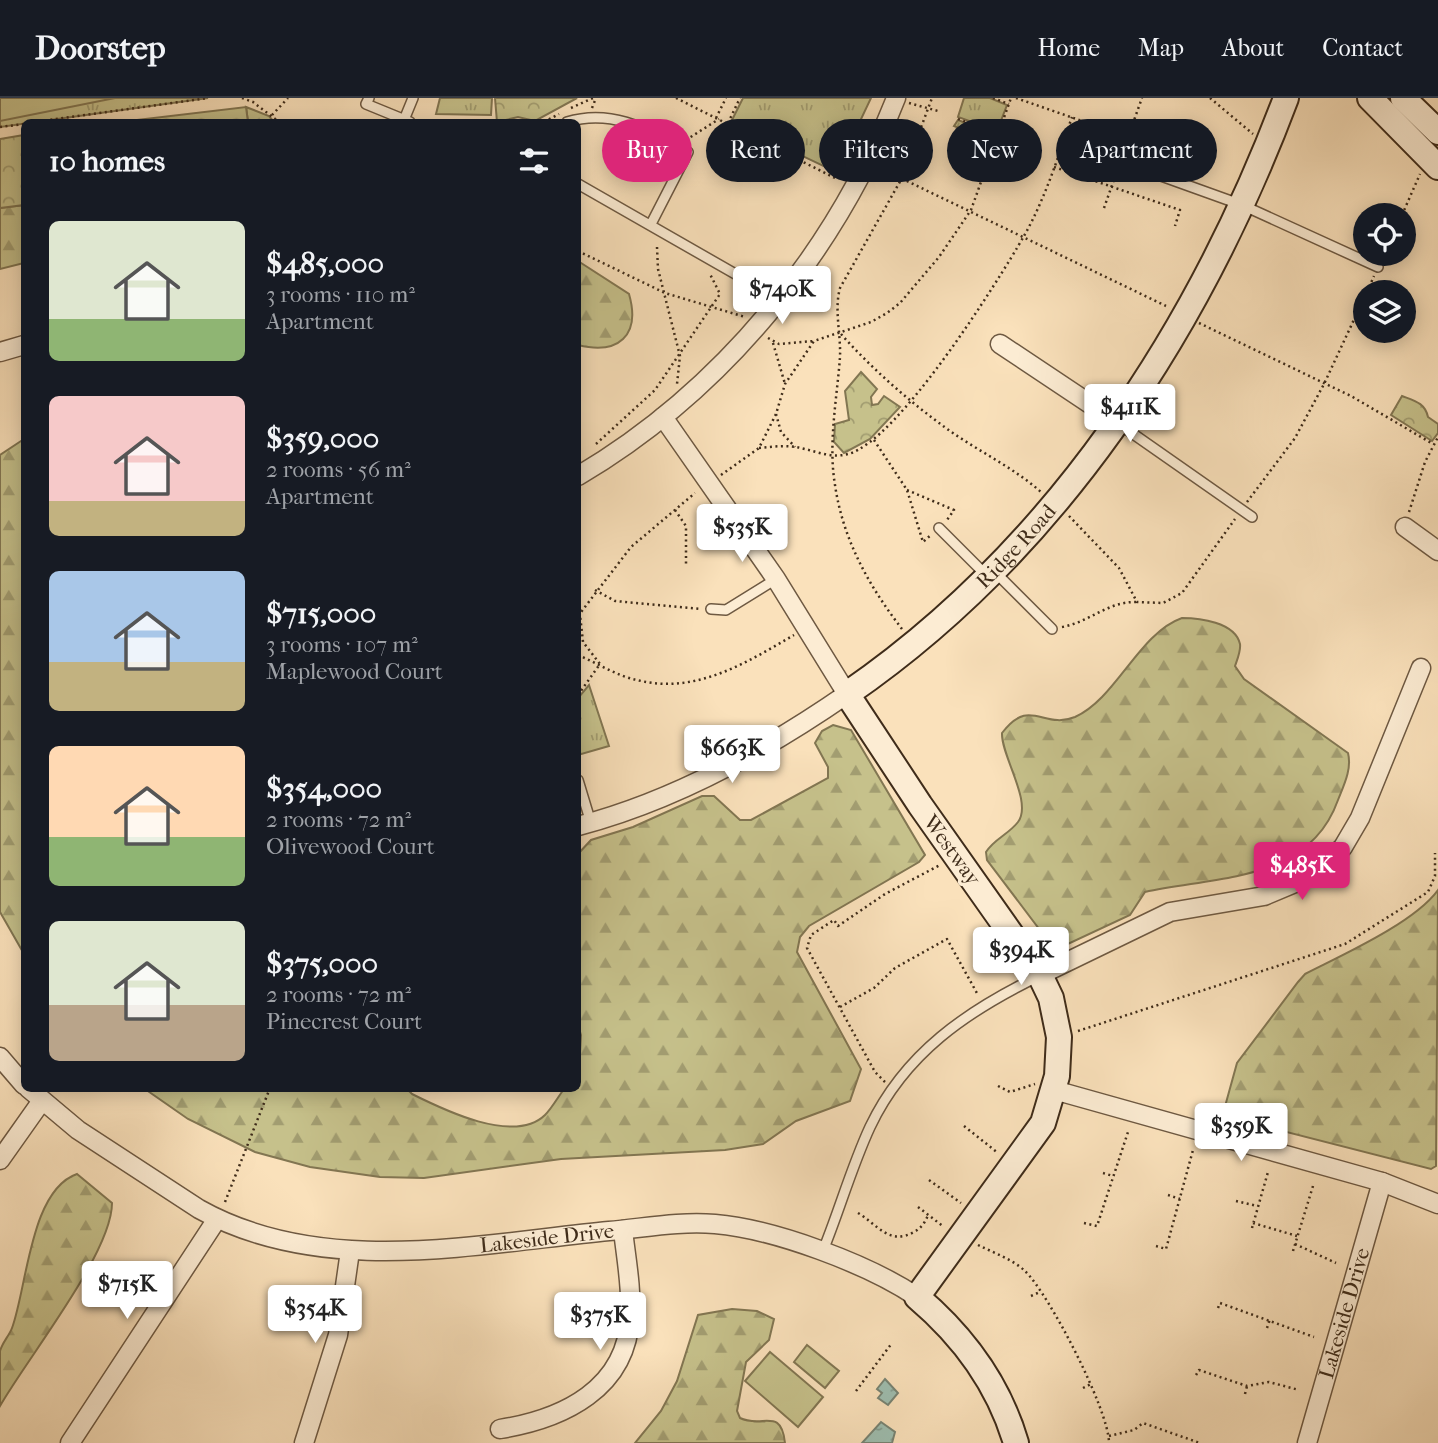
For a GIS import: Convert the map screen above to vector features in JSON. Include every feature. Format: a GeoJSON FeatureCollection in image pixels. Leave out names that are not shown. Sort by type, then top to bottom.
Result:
{"type":"FeatureCollection","features":[{"type":"Feature","properties":{"kind":"street","name":"Ridge Road"},"geometry":{"type":"LineString","coordinates":[[584,825],[658,798],[731,764],[847,694],[915,644],[992,575],[1055,504],[1117,422],[1185,315],[1242,205],[1286,98]]}},
{"type":"Feature","properties":{"kind":"street"},"geometry":{"type":"LineString","coordinates":[[1370,98],[1434,155]]}},
{"type":"Feature","properties":{"kind":"street"},"geometry":{"type":"LineString","coordinates":[[1404,98],[1438,132]]}},
{"type":"Feature","properties":{"kind":"street"},"geometry":{"type":"LineString","coordinates":[[582,464],[663,417],[721,365],[779,299],[827,233],[901,100]]}},
{"type":"Feature","properties":{"kind":"street"},"geometry":{"type":"LineString","coordinates":[[1000,344],[1117,422]]}},
{"type":"Feature","properties":{"kind":"street"},"geometry":{"type":"LineString","coordinates":[[0,352],[21,346]]}},
{"type":"Feature","properties":{"kind":"street","name":"Westway"},"geometry":{"type":"LineString","coordinates":[[663,417],[776,579],[847,694],[1040,975],[1051,998],[1059,1037],[1046,1087],[1043,1123],[917,1297]]}},
{"type":"Feature","properties":{"kind":"street"},"geometry":{"type":"LineString","coordinates":[[1405,527],[1438,551]]}},
{"type":"Feature","properties":{"kind":"street"},"geometry":{"type":"LineString","coordinates":[[1040,975],[1170,912],[1264,896],[1303,880],[1325,865],[1342,847],[1360,818],[1421,668]]}},
{"type":"Feature","properties":{"kind":"street","name":"Lakeside Drive"},"geometry":{"type":"LineString","coordinates":[[0,1057],[21,1081]]}},
{"type":"Feature","properties":{"kind":"street"},"geometry":{"type":"LineString","coordinates":[[1046,1087],[1382,1182],[1438,1204]]}},
{"type":"Feature","properties":{"kind":"street","name":"Lakeside Drive"},"geometry":{"type":"LineString","coordinates":[[31,1092],[41,1102],[220,1220],[283,1240],[350,1251],[423,1249],[669,1224],[716,1224],[760,1233],[821,1253],[884,1278],[917,1297],[955,1333],[982,1369],[1004,1410],[1016,1443]]}},
{"type":"Feature","properties":{"kind":"street"},"geometry":{"type":"LineString","coordinates":[[0,1160],[41,1102]]}},
{"type":"Feature","properties":{"kind":"street","name":"Lakeside Drive"},"geometry":{"type":"LineString","coordinates":[[1307,1443],[1382,1182]]}},
{"type":"Feature","properties":{"kind":"street"},"geometry":{"type":"LineString","coordinates":[[71,1443],[220,1220]]}},
{"type":"Feature","properties":{"kind":"street"},"geometry":{"type":"LineString","coordinates":[[500,1429],[558,1416],[590,1394],[615,1365],[626,1339],[631,1312],[623,1230]]}},
{"type":"Feature","properties":{"kind":"street"},"geometry":{"type":"LineString","coordinates":[[304,1443],[338,1335],[350,1251]]}},
{"type":"Feature","properties":{"kind":"lane"},"geometry":{"type":"LineString","coordinates":[[369,98],[366,104],[402,119]]}},
{"type":"Feature","properties":{"kind":"lane"},"geometry":{"type":"LineString","coordinates":[[408,119],[413,98]]}},
{"type":"Feature","properties":{"kind":"lane"},"geometry":{"type":"LineString","coordinates":[[581,120],[606,116],[632,125],[688,152],[651,224]]}},
{"type":"Feature","properties":{"kind":"lane"},"geometry":{"type":"LineString","coordinates":[[1178,182],[1242,205],[1378,267]]}},
{"type":"Feature","properties":{"kind":"lane"},"geometry":{"type":"LineString","coordinates":[[581,186],[779,299]]}},
{"type":"Feature","properties":{"kind":"lane"},"geometry":{"type":"LineString","coordinates":[[1117,422],[1252,517]]}},
{"type":"Feature","properties":{"kind":"lane"},"geometry":{"type":"LineString","coordinates":[[939,528],[1052,628]]}},
{"type":"Feature","properties":{"kind":"lane"},"geometry":{"type":"LineString","coordinates":[[710,609],[726,610],[776,579]]}},
{"type":"Feature","properties":{"kind":"lane"},"geometry":{"type":"LineString","coordinates":[[581,802],[584,825]]}},
{"type":"Feature","properties":{"kind":"lane"},"geometry":{"type":"LineString","coordinates":[[821,1253],[869,1129],[892,1090],[926,1048],[983,1004],[1040,975]]}},
{"type":"Feature","properties":{"kind":"path"},"geometry":{"type":"LineString","coordinates":[[56,119],[208,98]]}},
{"type":"Feature","properties":{"kind":"path"},"geometry":{"type":"LineString","coordinates":[[242,98],[253,102],[276,119]]}},
{"type":"Feature","properties":{"kind":"path"},"geometry":{"type":"LineString","coordinates":[[272,115],[288,98]]}},
{"type":"Feature","properties":{"kind":"path"},"geometry":{"type":"LineString","coordinates":[[676,98],[718,118]]}},
{"type":"Feature","properties":{"kind":"path"},"geometry":{"type":"LineString","coordinates":[[694,135],[718,118],[726,98]]}},
{"type":"Feature","properties":{"kind":"path"},"geometry":{"type":"LineString","coordinates":[[730,119],[740,98]]}},
{"type":"Feature","properties":{"kind":"path"},"geometry":{"type":"LineString","coordinates":[[924,119],[932,98]]}},
{"type":"Feature","properties":{"kind":"path"},"geometry":{"type":"LineString","coordinates":[[993,98],[1009,104]]}},
{"type":"Feature","properties":{"kind":"path"},"geometry":{"type":"LineString","coordinates":[[1004,119],[1014,98],[1128,137],[1142,98]]}},
{"type":"Feature","properties":{"kind":"path"},"geometry":{"type":"LineString","coordinates":[[1210,98],[1248,131],[1269,143]]}},
{"type":"Feature","properties":{"kind":"path"},"geometry":{"type":"LineString","coordinates":[[901,100],[938,111]]}},
{"type":"Feature","properties":{"kind":"path"},"geometry":{"type":"LineString","coordinates":[[759,448],[795,447],[834,456],[847,455],[874,439],[942,364],[1024,235],[1054,167],[1072,117]]}},
{"type":"Feature","properties":{"kind":"path"},"geometry":{"type":"LineString","coordinates":[[0,127],[21,124]]}},
{"type":"Feature","properties":{"kind":"path"},"geometry":{"type":"LineString","coordinates":[[1408,203],[1434,155]]}},
{"type":"Feature","properties":{"kind":"path"},"geometry":{"type":"LineString","coordinates":[[1054,167],[1180,210],[1175,226]]}},
{"type":"Feature","properties":{"kind":"path"},"geometry":{"type":"LineString","coordinates":[[900,182],[840,288],[837,307],[841,334],[834,485],[846,532],[873,591],[907,634]]}},
{"type":"Feature","properties":{"kind":"path"},"geometry":{"type":"LineString","coordinates":[[911,182],[1174,310]]}},
{"type":"Feature","properties":{"kind":"path"},"geometry":{"type":"LineString","coordinates":[[772,342],[787,344],[814,341],[841,334],[872,322],[900,303],[939,257],[971,210],[981,182]]}},
{"type":"Feature","properties":{"kind":"path"},"geometry":{"type":"LineString","coordinates":[[657,247],[658,269],[680,356],[677,383],[683,399]]}},
{"type":"Feature","properties":{"kind":"path"},"geometry":{"type":"LineString","coordinates":[[581,252],[665,293],[747,319]]}},
{"type":"Feature","properties":{"kind":"path"},"geometry":{"type":"LineString","coordinates":[[582,464],[655,390],[680,356],[720,294],[710,274]]}},
{"type":"Feature","properties":{"kind":"path"},"geometry":{"type":"LineString","coordinates":[[1196,321],[1351,396],[1433,444]]}},
{"type":"Feature","properties":{"kind":"path"},"geometry":{"type":"LineString","coordinates":[[841,334],[861,357],[949,430],[1023,477],[1045,496]]}},
{"type":"Feature","properties":{"kind":"path"},"geometry":{"type":"LineString","coordinates":[[768,338],[772,342],[785,384]]}},
{"type":"Feature","properties":{"kind":"path"},"geometry":{"type":"LineString","coordinates":[[721,475],[759,448],[776,414],[785,384],[814,341]]}},
{"type":"Feature","properties":{"kind":"path"},"geometry":{"type":"LineString","coordinates":[[776,414],[781,432],[795,447]]}},
{"type":"Feature","properties":{"kind":"path"},"geometry":{"type":"LineString","coordinates":[[1405,527],[1415,491],[1438,437]]}},
{"type":"Feature","properties":{"kind":"path"},"geometry":{"type":"LineString","coordinates":[[874,439],[906,490],[923,542],[954,510],[906,490]]}},
{"type":"Feature","properties":{"kind":"path"},"geometry":{"type":"LineString","coordinates":[[600,664],[583,642],[581,611],[631,547],[701,489]]}},
{"type":"Feature","properties":{"kind":"path"},"geometry":{"type":"LineString","coordinates":[[675,510],[685,526],[686,566]]}},
{"type":"Feature","properties":{"kind":"path"},"geometry":{"type":"LineString","coordinates":[[595,590],[615,601],[710,609]]}},
{"type":"Feature","properties":{"kind":"path"},"geometry":{"type":"LineString","coordinates":[[1052,628],[1076,625],[1115,604],[1137,602]]}},
{"type":"Feature","properties":{"kind":"path"},"geometry":{"type":"LineString","coordinates":[[581,656],[637,680],[696,681],[733,670],[806,628]]}},
{"type":"Feature","properties":{"kind":"path"},"geometry":{"type":"LineString","coordinates":[[581,691],[600,664]]}},
{"type":"Feature","properties":{"kind":"path"},"geometry":{"type":"LineString","coordinates":[[1059,1037],[1345,944],[1427,892],[1435,876],[1435,853]]}},
{"type":"Feature","properties":{"kind":"path"},"geometry":{"type":"LineString","coordinates":[[892,1090],[875,1072],[807,948],[811,935],[834,920],[838,926],[885,894],[957,856]]}},
{"type":"Feature","properties":{"kind":"path"},"geometry":{"type":"LineString","coordinates":[[839,1007],[874,988],[895,968],[947,939],[983,1004]]}},
{"type":"Feature","properties":{"kind":"path"},"geometry":{"type":"LineString","coordinates":[[998,1086],[1010,1092],[1046,1087]]}},
{"type":"Feature","properties":{"kind":"path"},"geometry":{"type":"LineString","coordinates":[[220,1220],[221,1210],[268,1092]]}},
{"type":"Feature","properties":{"kind":"path"},"geometry":{"type":"LineString","coordinates":[[964,1126],[1001,1155]]}},
{"type":"Feature","properties":{"kind":"path"},"geometry":{"type":"LineString","coordinates":[[1084,1223],[1097,1226],[1128,1132]]}},
{"type":"Feature","properties":{"kind":"path"},"geometry":{"type":"LineString","coordinates":[[1156,1246],[1166,1249],[1193,1150]]}},
{"type":"Feature","properties":{"kind":"path"},"geometry":{"type":"LineString","coordinates":[[1252,1228],[1268,1172]]}},
{"type":"Feature","properties":{"kind":"path"},"geometry":{"type":"LineString","coordinates":[[1103,1173],[1113,1176]]}},
{"type":"Feature","properties":{"kind":"path"},"geometry":{"type":"LineString","coordinates":[[929,1180],[964,1205]]}},
{"type":"Feature","properties":{"kind":"path"},"geometry":{"type":"LineString","coordinates":[[1293,1251],[1313,1186]]}},
{"type":"Feature","properties":{"kind":"path"},"geometry":{"type":"LineString","coordinates":[[1168,1195],[1180,1199]]}},
{"type":"Feature","properties":{"kind":"path"},"geometry":{"type":"LineString","coordinates":[[1237,1201],[1258,1207]]}},
{"type":"Feature","properties":{"kind":"path"},"geometry":{"type":"LineString","coordinates":[[918,1207],[947,1229]]}},
{"type":"Feature","properties":{"kind":"path"},"geometry":{"type":"LineString","coordinates":[[858,1213],[885,1234],[897,1237],[917,1230],[928,1215]]}},
{"type":"Feature","properties":{"kind":"path"},"geometry":{"type":"LineString","coordinates":[[1254,1223],[1298,1236]]}},
{"type":"Feature","properties":{"kind":"path"},"geometry":{"type":"LineString","coordinates":[[1295,1244],[1336,1263]]}},
{"type":"Feature","properties":{"kind":"path"},"geometry":{"type":"LineString","coordinates":[[978,1245],[1018,1265],[1040,1292],[1104,1412],[1110,1443]]}},
{"type":"Feature","properties":{"kind":"path"},"geometry":{"type":"LineString","coordinates":[[1031,1296],[1040,1292]]}},
{"type":"Feature","properties":{"kind":"path"},"geometry":{"type":"LineString","coordinates":[[1218,1308],[1220,1303],[1314,1338]]}},
{"type":"Feature","properties":{"kind":"path"},"geometry":{"type":"LineString","coordinates":[[1267,1328],[1270,1320]]}},
{"type":"Feature","properties":{"kind":"path"},"geometry":{"type":"LineString","coordinates":[[1062,1340],[1066,1337]]}},
{"type":"Feature","properties":{"kind":"path"},"geometry":{"type":"LineString","coordinates":[[856,1391],[892,1343]]}},
{"type":"Feature","properties":{"kind":"path"},"geometry":{"type":"LineString","coordinates":[[1196,1375],[1199,1370],[1247,1386],[1269,1382],[1299,1391]]}},
{"type":"Feature","properties":{"kind":"path"},"geometry":{"type":"LineString","coordinates":[[1083,1388],[1091,1384]]}},
{"type":"Feature","properties":{"kind":"path"},"geometry":{"type":"LineString","coordinates":[[1245,1394],[1247,1386]]}},
{"type":"Feature","properties":{"kind":"path"},"geometry":{"type":"LineString","coordinates":[[1109,1436],[1135,1430],[1143,1423],[1200,1443]]}},
{"type":"Feature","properties":{"kind":"green space"},"geometry":{"type":"Polygon","coordinates":[[[0,98],[115,98],[0,121],[0,98]]]}},
{"type":"Feature","properties":{"kind":"green space"},"geometry":{"type":"Polygon","coordinates":[[[106,98],[208,98],[57,119],[21,119],[21,124],[0,127],[0,118],[106,98]]]}},
{"type":"Feature","properties":{"kind":"green space"},"geometry":{"type":"Polygon","coordinates":[[[440,98],[492,98],[491,115],[436,114],[440,98]]]}},
{"type":"Feature","properties":{"kind":"green space"},"geometry":{"type":"Polygon","coordinates":[[[495,98],[577,98],[539,119],[497,119],[495,98]]]}},
{"type":"Feature","properties":{"kind":"green space"},"geometry":{"type":"Polygon","coordinates":[[[743,98],[871,98],[861,119],[819,119],[819,164],[805,157],[805,119],[732,119],[743,98]]]}},
{"type":"Feature","properties":{"kind":"green space"},"geometry":{"type":"Polygon","coordinates":[[[964,98],[990,98],[1007,105],[1002,119],[958,117],[964,98]]]}},
{"type":"Feature","properties":{"kind":"green space"},"geometry":{"type":"Polygon","coordinates":[[[246,107],[272,119],[248,119],[246,107]]]}},
{"type":"Feature","properties":{"kind":"green space"},"geometry":{"type":"Polygon","coordinates":[[[246,107],[248,119],[145,119],[246,107]]]}},
{"type":"Feature","properties":{"kind":"green space"},"geometry":{"type":"Polygon","coordinates":[[[21,136],[21,205],[0,208],[0,139],[21,136]]]}},
{"type":"Feature","properties":{"kind":"green space"},"geometry":{"type":"Polygon","coordinates":[[[21,205],[21,264],[0,269],[0,208],[21,205]]]}},
{"type":"Feature","properties":{"kind":"green space"},"geometry":{"type":"Polygon","coordinates":[[[581,263],[629,294],[632,309],[629,331],[623,339],[605,347],[581,345],[581,263]]]}},
{"type":"Feature","properties":{"kind":"green space"},"geometry":{"type":"Polygon","coordinates":[[[861,372],[877,389],[871,397],[872,405],[878,404],[884,396],[900,407],[870,439],[844,453],[834,442],[835,424],[849,420],[845,391],[861,372]]]}},
{"type":"Feature","properties":{"kind":"green space"},"geometry":{"type":"Polygon","coordinates":[[[1402,396],[1422,406],[1428,417],[1438,424],[1438,433],[1432,441],[1391,415],[1402,396]]]}},
{"type":"Feature","properties":{"kind":"green space"},"geometry":{"type":"Polygon","coordinates":[[[21,441],[21,949],[0,912],[0,455],[21,441]]]}},
{"type":"Feature","properties":{"kind":"green space"},"geometry":{"type":"Polygon","coordinates":[[[1182,618],[1207,620],[1231,631],[1240,644],[1235,666],[1244,679],[1348,753],[1348,771],[1343,789],[1324,827],[1306,847],[1283,861],[1258,871],[1145,892],[1130,915],[1055,950],[987,860],[986,852],[989,847],[1018,822],[1022,813],[1019,791],[1002,733],[1021,717],[1029,715],[1064,720],[1090,708],[1116,682],[1153,637],[1182,618]]]}},
{"type":"Feature","properties":{"kind":"green space"},"geometry":{"type":"Polygon","coordinates":[[[589,685],[609,746],[581,754],[581,694],[589,685]]]}},
{"type":"Feature","properties":{"kind":"green space"},"geometry":{"type":"Polygon","coordinates":[[[833,725],[851,730],[925,855],[919,862],[809,926],[800,937],[797,952],[861,1069],[850,1101],[796,1121],[763,1144],[725,1150],[561,1159],[424,1178],[380,1177],[310,1167],[255,1152],[188,1119],[149,1092],[410,1092],[441,1108],[478,1121],[515,1126],[532,1123],[545,1115],[562,1092],[581,1092],[581,851],[591,840],[633,827],[702,796],[714,796],[740,820],[751,820],[828,778],[828,767],[815,743],[822,731],[833,725]]]}},
{"type":"Feature","properties":{"kind":"green space"},"geometry":{"type":"Polygon","coordinates":[[[1438,890],[1436,1166],[1431,1169],[1228,1117],[1224,1110],[1237,1063],[1305,974],[1395,926],[1427,902],[1438,890]]]}},
{"type":"Feature","properties":{"kind":"green space"},"geometry":{"type":"Polygon","coordinates":[[[77,1174],[112,1203],[108,1224],[84,1276],[0,1406],[0,1351],[17,1311],[32,1242],[49,1199],[61,1184],[77,1174]]]}},
{"type":"Feature","properties":{"kind":"green space"},"geometry":{"type":"Polygon","coordinates":[[[732,1309],[757,1311],[774,1319],[769,1340],[746,1362],[737,1411],[740,1418],[748,1421],[775,1422],[783,1432],[785,1443],[635,1443],[661,1411],[677,1381],[698,1315],[732,1309]]]}},
{"type":"Feature","properties":{"kind":"green space"},"geometry":{"type":"Polygon","coordinates":[[[807,1345],[839,1371],[825,1388],[794,1362],[807,1345]]]}},
{"type":"Feature","properties":{"kind":"green space"},"geometry":{"type":"Polygon","coordinates":[[[770,1352],[823,1397],[798,1427],[745,1381],[770,1352]]]}},
{"type":"Feature","properties":{"kind":"water"},"geometry":{"type":"Polygon","coordinates":[[[885,1379],[898,1393],[888,1405],[878,1398],[882,1393],[877,1389],[885,1379]]]}},
{"type":"Feature","properties":{"kind":"water"},"geometry":{"type":"Polygon","coordinates":[[[881,1422],[895,1432],[892,1443],[862,1443],[881,1422]]]}}]}
